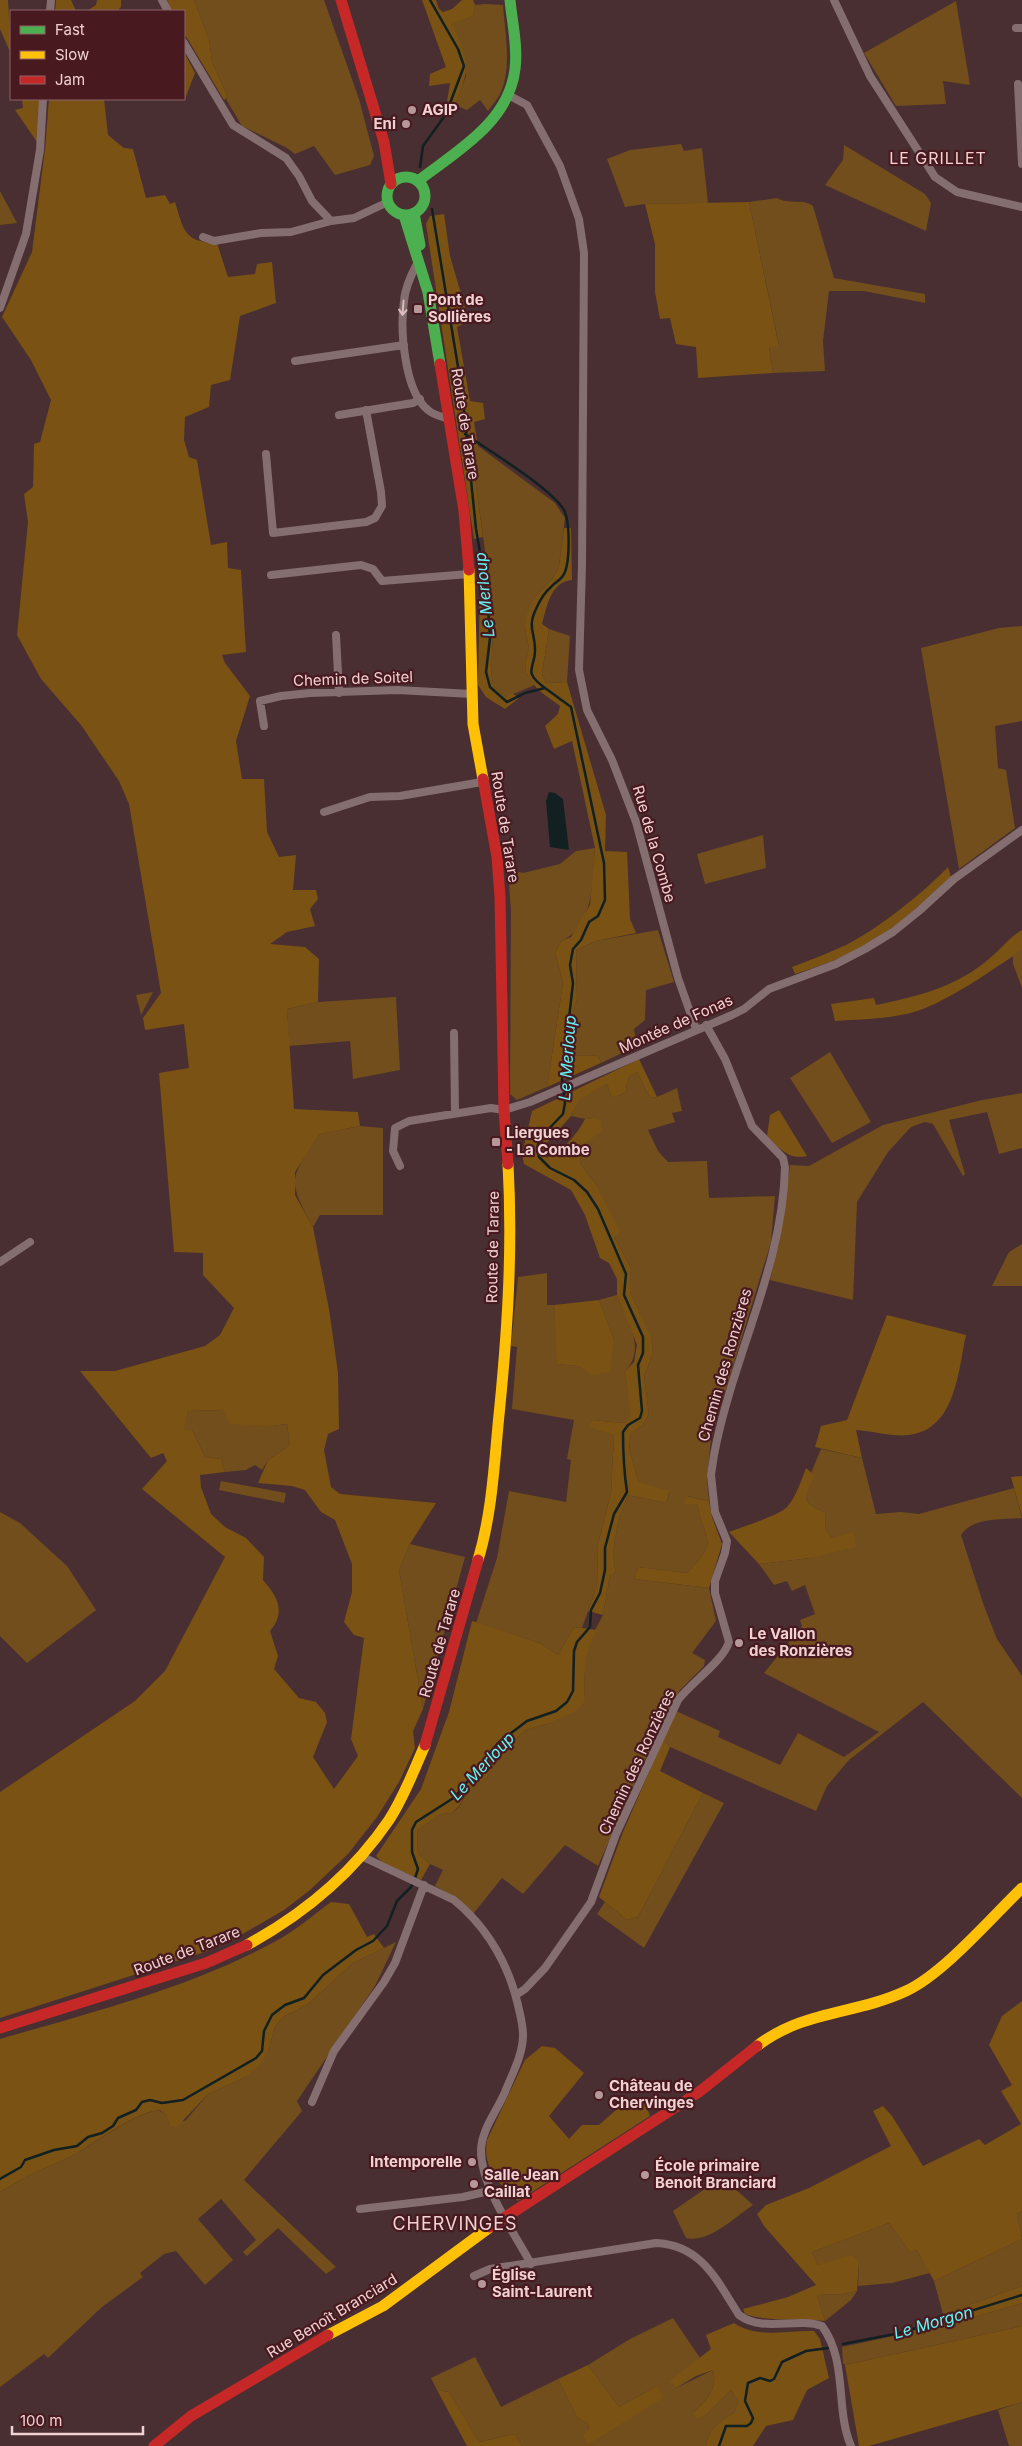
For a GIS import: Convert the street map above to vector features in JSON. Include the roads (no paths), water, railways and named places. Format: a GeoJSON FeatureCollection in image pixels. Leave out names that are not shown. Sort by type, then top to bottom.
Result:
{"type":"FeatureCollection","features":[{"type":"Feature","properties":{"kind":"main road"},"geometry":{"type":"LineString","coordinates":[[341,0],[384,142],[391,184]]}},
{"type":"Feature","properties":{"kind":"main road"},"geometry":{"type":"LineString","coordinates":[[418,181],[496,116],[510,96],[515,69],[510,0]]}},
{"type":"Feature","properties":{"kind":"main road"},"geometry":{"type":"LineString","coordinates":[[384,142],[405,177]]}},
{"type":"Feature","properties":{"kind":"main road"},"geometry":{"type":"LineString","coordinates":[[405,177],[418,181],[424,191],[423,204],[409,214],[396,213],[388,202],[388,190],[391,184],[396,179],[405,177]]}},
{"type":"Feature","properties":{"kind":"main road"},"geometry":{"type":"LineString","coordinates":[[409,214],[428,292]]}},
{"type":"Feature","properties":{"kind":"main road","name":"Route de Tarare"},"geometry":{"type":"LineString","coordinates":[[0,2028],[206,1963],[248,1945],[280,1926],[319,1898],[360,1856],[388,1821],[405,1792],[428,1738],[480,1555],[491,1499],[510,1276],[511,1215],[504,1110],[500,896],[497,857],[473,724],[469,574],[464,511],[428,292],[418,262],[409,214]]}},
{"type":"Feature","properties":{"kind":"main road","name":"Rue Benoît Branciard"},"geometry":{"type":"LineString","coordinates":[[154,2446],[191,2416],[316,2342],[383,2306],[505,2216],[699,2092],[769,2037],[792,2024],[864,2006],[908,1990],[947,1962],[1022,1888]]}},
{"type":"Feature","properties":{"kind":"street"},"geometry":{"type":"LineString","coordinates":[[834,0],[870,76],[935,177],[957,192],[1022,207]]}},
{"type":"Feature","properties":{"kind":"street"},"geometry":{"type":"LineString","coordinates":[[185,45],[233,125],[286,158],[299,176],[312,201],[330,221]]}},
{"type":"Feature","properties":{"kind":"street"},"geometry":{"type":"LineString","coordinates":[[1018,84],[1022,164]]}},
{"type":"Feature","properties":{"kind":"street","name":"Rue de la Combe"},"geometry":{"type":"LineString","coordinates":[[510,96],[527,105],[540,124],[560,166],[579,220],[584,253],[582,566],[579,670],[587,710],[612,760],[636,822],[678,978],[696,1029]]}},
{"type":"Feature","properties":{"kind":"street"},"geometry":{"type":"LineString","coordinates":[[0,308],[26,234],[40,150],[43,100]]}},
{"type":"Feature","properties":{"kind":"street"},"geometry":{"type":"LineString","coordinates":[[203,237],[214,241],[261,232],[291,232],[330,221],[354,218],[388,202]]}},
{"type":"Feature","properties":{"kind":"street"},"geometry":{"type":"LineString","coordinates":[[418,262],[404,300],[402,335],[407,365],[416,394],[428,411],[449,419]]}},
{"type":"Feature","properties":{"kind":"street"},"geometry":{"type":"LineString","coordinates":[[295,360],[404,345]]}},
{"type":"Feature","properties":{"kind":"street"},"geometry":{"type":"LineString","coordinates":[[339,415],[413,403],[420,399]]}},
{"type":"Feature","properties":{"kind":"street"},"geometry":{"type":"LineString","coordinates":[[266,454],[273,533],[366,522],[375,518],[382,506],[366,410]]}},
{"type":"Feature","properties":{"kind":"street"},"geometry":{"type":"LineString","coordinates":[[271,576],[361,565],[373,569],[382,581],[469,574]]}},
{"type":"Feature","properties":{"kind":"street"},"geometry":{"type":"LineString","coordinates":[[336,635],[339,693]]}},
{"type":"Feature","properties":{"kind":"street","name":"Chemin de Soitel"},"geometry":{"type":"LineString","coordinates":[[264,726],[260,701],[281,696],[397,690],[472,694]]}},
{"type":"Feature","properties":{"kind":"street"},"geometry":{"type":"LineString","coordinates":[[324,812],[370,797],[400,796],[482,782]]}},
{"type":"Feature","properties":{"kind":"street","name":"Montée de Fonas"},"geometry":{"type":"LineString","coordinates":[[504,1110],[554,1092],[744,1009],[769,989],[836,964],[865,950],[899,927],[954,879],[1022,830]]}},
{"type":"Feature","properties":{"kind":"street","name":"Chemin des Ronzières"},"geometry":{"type":"LineString","coordinates":[[516,1995],[525,1989],[545,1968],[591,1902],[616,1834],[678,1700],[689,1685],[727,1649],[729,1642],[715,1593],[715,1581],[725,1553],[727,1541],[715,1512],[712,1475],[714,1455],[749,1326],[772,1255],[777,1232],[785,1167],[783,1158],[752,1126],[725,1059],[706,1025]]}},
{"type":"Feature","properties":{"kind":"street"},"geometry":{"type":"LineString","coordinates":[[454,1033],[455,1113]]}},
{"type":"Feature","properties":{"kind":"street"},"geometry":{"type":"LineString","coordinates":[[400,1166],[393,1151],[395,1128],[408,1122],[455,1113],[491,1108],[504,1110]]}},
{"type":"Feature","properties":{"kind":"street"},"geometry":{"type":"LineString","coordinates":[[0,1262],[30,1242]]}},
{"type":"Feature","properties":{"kind":"street"},"geometry":{"type":"LineString","coordinates":[[360,1856],[454,1900],[478,1923],[507,1968],[516,1995],[522,2023],[520,2053],[482,2141],[481,2152],[489,2191],[531,2264]]}},
{"type":"Feature","properties":{"kind":"street"},"geometry":{"type":"LineString","coordinates":[[312,2102],[334,2051],[384,1982],[395,1963],[422,1884]]}},
{"type":"Feature","properties":{"kind":"street"},"geometry":{"type":"LineString","coordinates":[[360,2209],[489,2191]]}},
{"type":"Feature","properties":{"kind":"street"},"geometry":{"type":"LineString","coordinates":[[474,2276],[490,2269],[656,2243],[667,2243],[694,2254],[703,2261],[739,2315],[745,2320],[786,2324],[810,2322],[822,2326],[829,2339],[838,2370],[846,2430],[851,2446]]}},
{"type":"Feature","properties":{"kind":"waterway","name":"Le Merloup"},"geometry":{"type":"LineString","coordinates":[[420,167],[423,146],[446,114],[464,66],[458,49],[430,0]]}},
{"type":"Feature","properties":{"kind":"waterway","name":"Le Merloup"},"geometry":{"type":"LineString","coordinates":[[0,2179],[21,2167],[25,2160],[54,2150],[77,2146],[88,2137],[102,2133],[113,2126],[118,2118],[136,2110],[142,2102],[150,2100],[162,2103],[183,2100],[256,2058],[262,2051],[264,2031],[272,2015],[285,2005],[304,1998],[323,1975],[356,1950],[373,1941],[387,1926],[397,1901],[411,1887],[418,1869],[412,1852],[412,1830],[416,1822],[455,1797],[498,1743],[527,1721],[556,1711],[567,1702],[573,1691],[574,1651],[577,1642],[590,1627],[591,1610],[600,1593],[605,1570],[605,1548],[614,1514],[627,1492],[623,1432],[628,1425],[640,1418],[642,1411],[638,1365],[643,1353],[643,1337],[624,1295],[626,1274],[598,1209],[587,1192],[574,1180],[550,1168],[539,1157],[537,1148],[540,1138],[563,1114],[565,1103],[562,1080],[573,983],[570,965],[573,949],[581,940],[589,922],[598,916],[605,900],[604,863],[571,707],[545,688],[525,693],[507,702],[490,687],[486,672],[490,638],[487,593],[476,529],[462,391],[432,209]]}},
{"type":"Feature","properties":{"kind":"waterway"},"geometry":{"type":"LineString","coordinates":[[465,434],[533,480],[557,501],[566,516],[569,544],[565,572],[542,597],[532,621],[535,655],[531,669],[533,677],[545,688]]}},
{"type":"Feature","properties":{"kind":"waterway","name":"Le Morgon"},"geometry":{"type":"LineString","coordinates":[[843,2344],[900,2333],[1022,2295]]}},
{"type":"Feature","properties":{"kind":"waterway","name":"Le Morgon"},"geometry":{"type":"LineString","coordinates":[[719,2446],[726,2426],[747,2426],[751,2423],[753,2418],[745,2401],[748,2383],[760,2378],[770,2381],[774,2379],[782,2362],[806,2351],[828,2348]]}},
{"type":"Feature","properties":{"kind":"place","name":"AGIP"},"geometry":{"type":"Point","coordinates":[412,110]}},
{"type":"Feature","properties":{"kind":"place","name":"Eni"},"geometry":{"type":"Point","coordinates":[406,124]}},
{"type":"Feature","properties":{"kind":"place","name":"Pont de Sollières"},"geometry":{"type":"Point","coordinates":[418,309]}},
{"type":"Feature","properties":{"kind":"place","name":"Liergues - La Combe"},"geometry":{"type":"Point","coordinates":[496,1142]}},
{"type":"Feature","properties":{"kind":"place","name":"Le Vallon des Ronzières"},"geometry":{"type":"Point","coordinates":[739,1643]}},
{"type":"Feature","properties":{"kind":"place","name":"Château de Chervinges"},"geometry":{"type":"Point","coordinates":[599,2095]}},
{"type":"Feature","properties":{"kind":"place","name":"Intemporelle"},"geometry":{"type":"Point","coordinates":[472,2162]}},
{"type":"Feature","properties":{"kind":"place","name":"École primaire Benoit Branciard"},"geometry":{"type":"Point","coordinates":[645,2175]}},
{"type":"Feature","properties":{"kind":"place","name":"Salle Jean Caillat"},"geometry":{"type":"Point","coordinates":[474,2184]}},
{"type":"Feature","properties":{"kind":"place","name":"Église Saint-Laurent"},"geometry":{"type":"Point","coordinates":[482,2284]}},
{"type":"Feature","properties":{"kind":"district","name":"LE GRILLET"},"geometry":{"type":"Point","coordinates":[938,158]}},
{"type":"Feature","properties":{"kind":"district","name":"CHERVINGES"},"geometry":{"type":"Point","coordinates":[455,2224]}}]}
